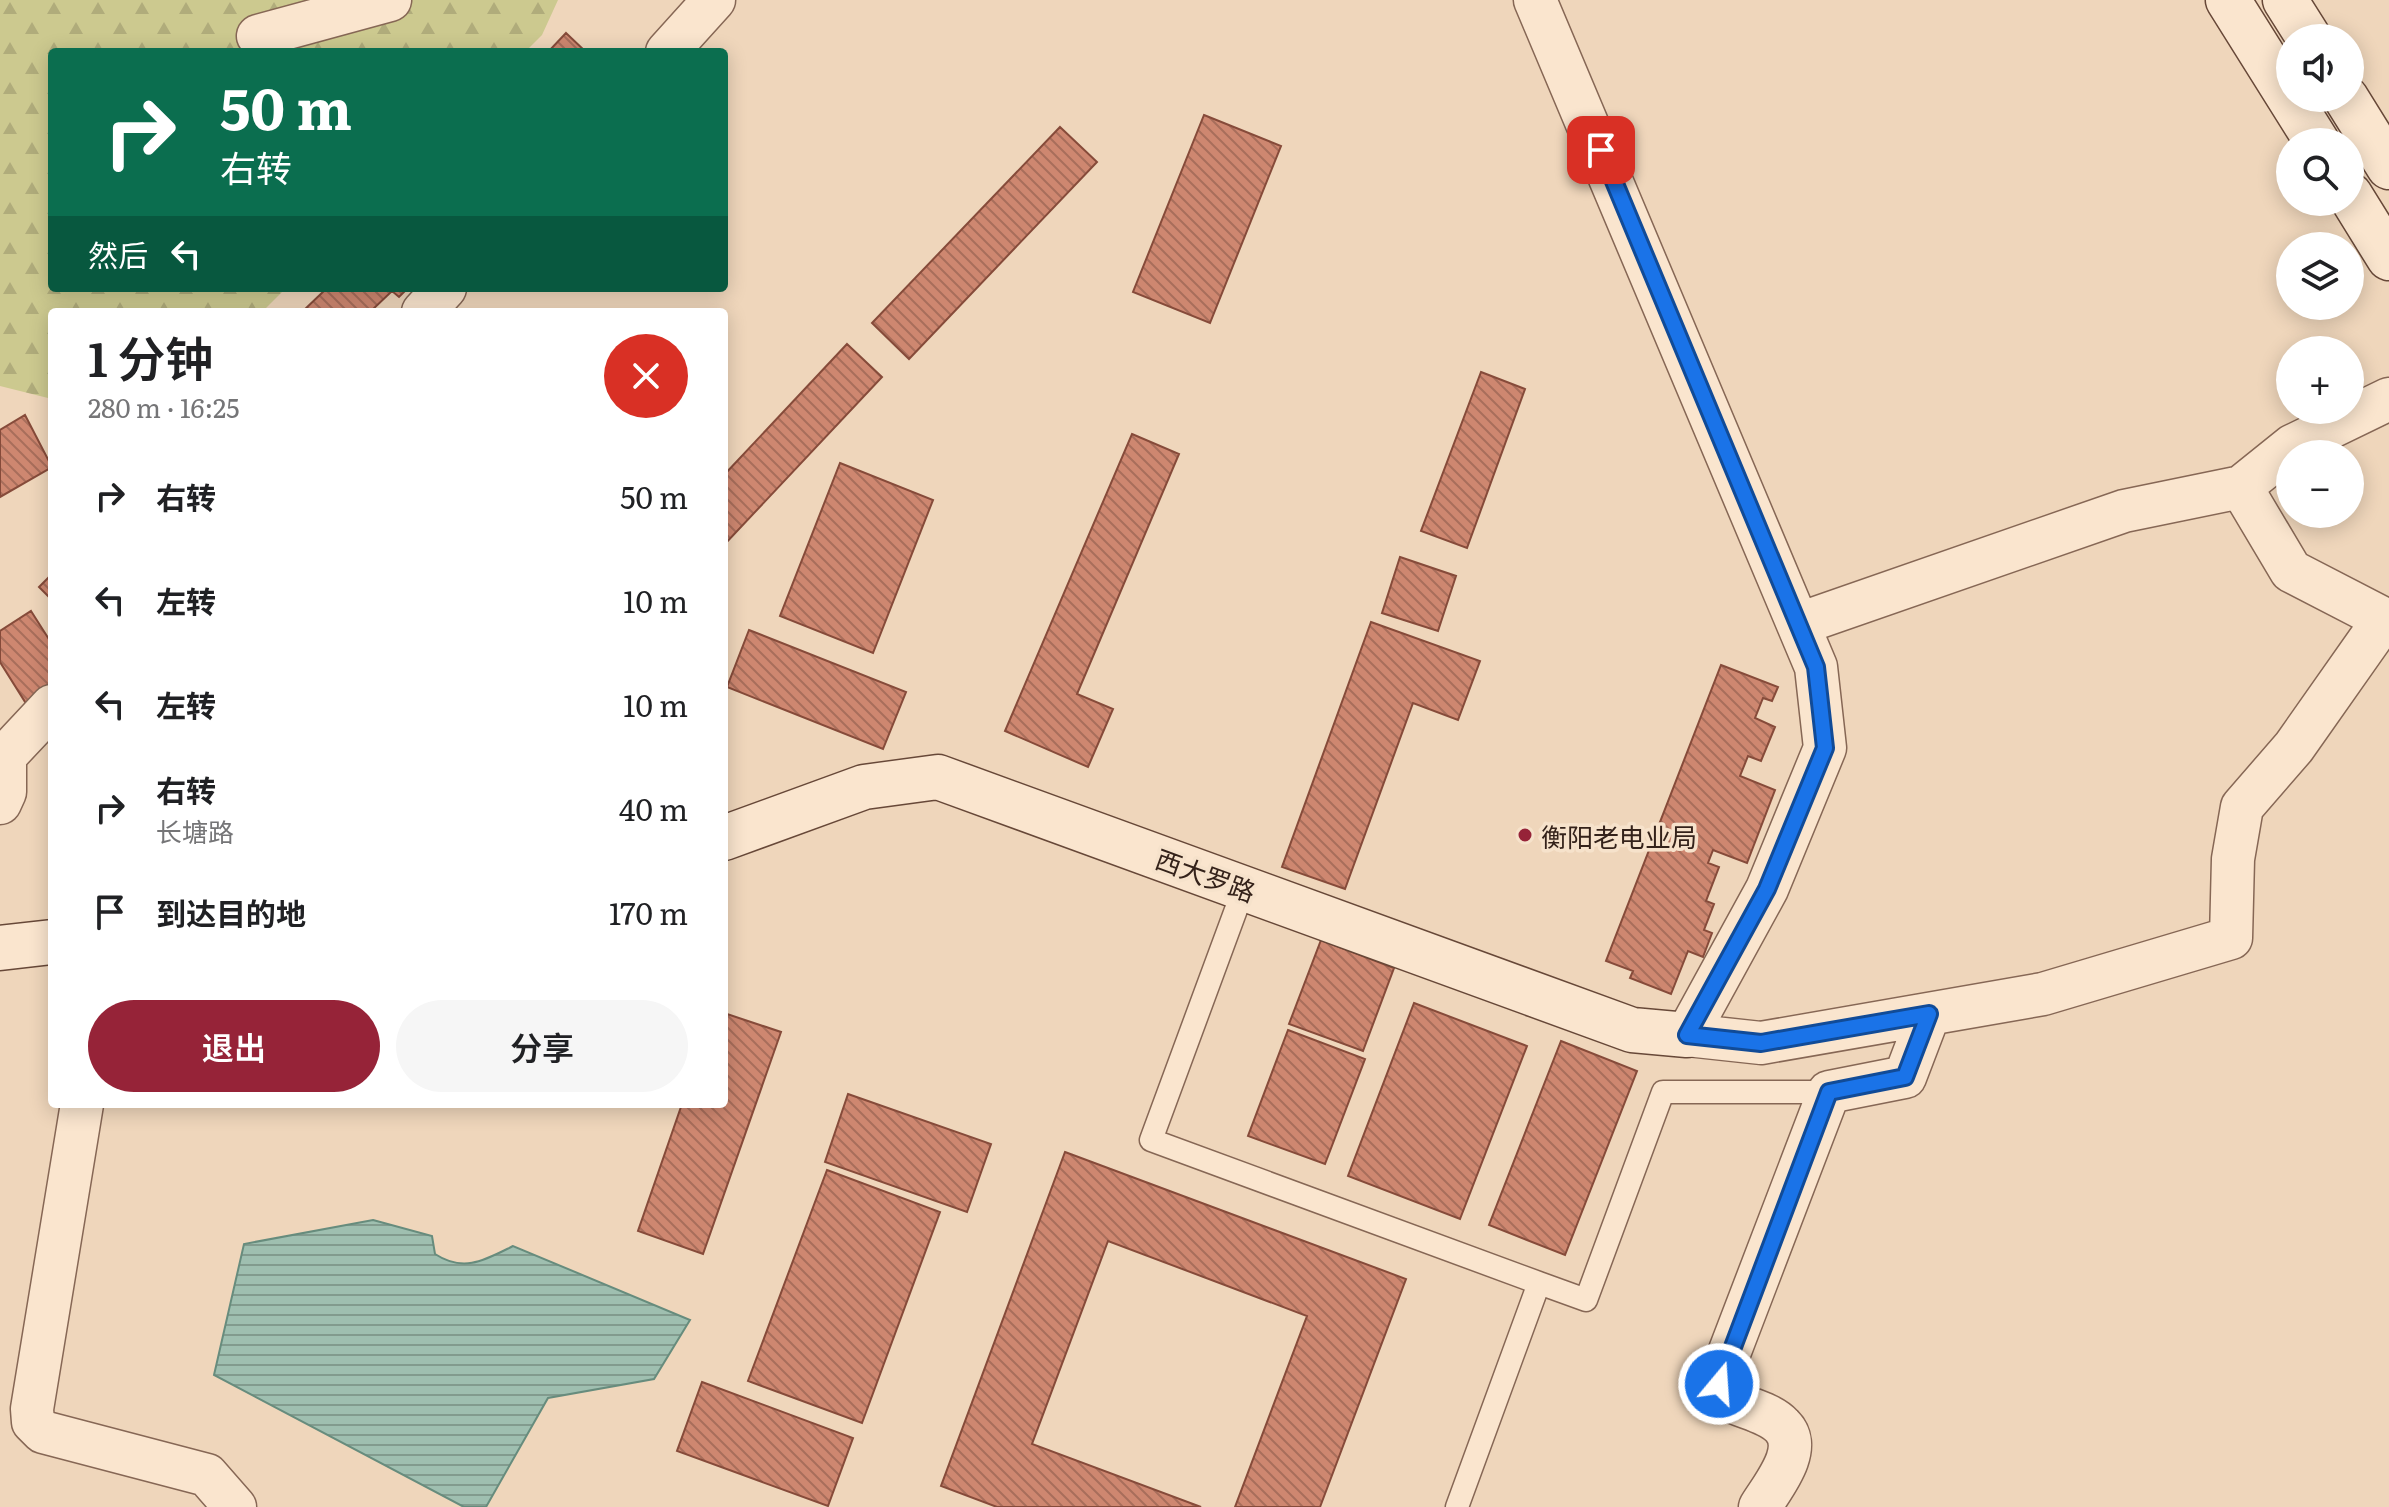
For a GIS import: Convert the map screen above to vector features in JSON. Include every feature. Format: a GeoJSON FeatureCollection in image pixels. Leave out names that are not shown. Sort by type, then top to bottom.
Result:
{"type":"FeatureCollection","features":[{"type":"Feature","properties":{"kind":"street"},"geometry":{"type":"LineString","coordinates":[[258,36],[390,0]]}},
{"type":"Feature","properties":{"kind":"street"},"geometry":{"type":"LineString","coordinates":[[671,48],[714,0]]}},
{"type":"Feature","properties":{"kind":"street"},"geometry":{"type":"LineString","coordinates":[[1535,0],[1816,667],[1825,748],[1767,889],[1687,1035],[1761,1043],[2043,994],[2231,938],[2233,859],[2242,807],[2301,738],[2384,619],[2291,571],[2241,487]]}},
{"type":"Feature","properties":{"kind":"street"},"geometry":{"type":"LineString","coordinates":[[2228,0],[2308,128]]}},
{"type":"Feature","properties":{"kind":"street"},"geometry":{"type":"LineString","coordinates":[[2285,0],[2300,24]]}},
{"type":"Feature","properties":{"kind":"street"},"geometry":{"type":"LineString","coordinates":[[2355,112],[2389,167]]}},
{"type":"Feature","properties":{"kind":"street"},"geometry":{"type":"LineString","coordinates":[[2363,216],[2389,258]]}},
{"type":"Feature","properties":{"kind":"street"},"geometry":{"type":"LineString","coordinates":[[427,308],[441,292]]}},
{"type":"Feature","properties":{"kind":"street"},"geometry":{"type":"LineString","coordinates":[[1799,624],[2124,511],[2241,487],[2292,446],[2389,399]]}},
{"type":"Feature","properties":{"kind":"street"},"geometry":{"type":"LineString","coordinates":[[0,803],[5,792],[2,756],[48,710]]}},
{"type":"Feature","properties":{"kind":"street","name":"西大罗路"},"geometry":{"type":"LineString","coordinates":[[728,837],[864,787],[938,777],[1632,1030],[1687,1035]]}},
{"type":"Feature","properties":{"kind":"street"},"geometry":{"type":"LineString","coordinates":[[0,948],[48,942]]}},
{"type":"Feature","properties":{"kind":"street"},"geometry":{"type":"LineString","coordinates":[[1760,1507],[1783,1469],[1789,1441],[1782,1426],[1724,1397],[1720,1377],[1829,1092],[1905,1077],[1929,1014]]}},
{"type":"Feature","properties":{"kind":"street"},"geometry":{"type":"LineString","coordinates":[[81,1108],[32,1409],[33,1422],[43,1432],[207,1475],[235,1507]]}},
{"type":"Feature","properties":{"kind":"lane"},"geometry":{"type":"LineString","coordinates":[[1244,888],[1151,1140],[1586,1300],[1663,1092],[1829,1092]]}},
{"type":"Feature","properties":{"kind":"lane"},"geometry":{"type":"LineString","coordinates":[[1457,1507],[1539,1283]]}},
{"type":"Feature","properties":{"kind":"green space"},"geometry":{"type":"Polygon","coordinates":[[[0,0],[558,0],[542,35],[529,48],[48,48],[48,292],[282,292],[266,308],[48,308],[48,398],[0,386],[0,0]]]}},
{"type":"Feature","properties":{"kind":"shaded area"},"geometry":{"type":"Polygon","coordinates":[[[373,1220],[432,1236],[435,1254],[455,1263],[484,1260],[513,1246],[690,1320],[654,1379],[548,1398],[486,1507],[464,1507],[214,1375],[244,1244],[373,1220]]]}},
{"type":"Feature","properties":{"kind":"building"},"geometry":{"type":"Polygon","coordinates":[[[566,33],[582,48],[552,48],[566,33]]]}},
{"type":"Feature","properties":{"kind":"building"},"geometry":{"type":"Polygon","coordinates":[[[1204,115],[1281,146],[1210,323],[1133,292],[1204,115]]]}},
{"type":"Feature","properties":{"kind":"building"},"geometry":{"type":"Polygon","coordinates":[[[1060,127],[1097,162],[909,359],[872,323],[1060,127]]]}},
{"type":"Feature","properties":{"kind":"building"},"geometry":{"type":"Polygon","coordinates":[[[323,292],[391,292],[374,308],[306,308],[323,292]]]}},
{"type":"Feature","properties":{"kind":"building"},"geometry":{"type":"Polygon","coordinates":[[[847,344],[882,377],[728,541],[728,471],[847,344]]]}},
{"type":"Feature","properties":{"kind":"building"},"geometry":{"type":"Polygon","coordinates":[[[1481,372],[1525,389],[1467,548],[1421,531],[1481,372]]]}},
{"type":"Feature","properties":{"kind":"building"},"geometry":{"type":"Polygon","coordinates":[[[25,415],[48,459],[48,469],[0,497],[0,430],[25,415]]]}},
{"type":"Feature","properties":{"kind":"building"},"geometry":{"type":"Polygon","coordinates":[[[1132,434],[1179,454],[1077,694],[1113,709],[1088,767],[1005,731],[1132,434]]]}},
{"type":"Feature","properties":{"kind":"building"},"geometry":{"type":"Polygon","coordinates":[[[840,463],[933,500],[873,653],[780,616],[840,463]]]}},
{"type":"Feature","properties":{"kind":"building"},"geometry":{"type":"Polygon","coordinates":[[[1400,557],[1456,576],[1438,631],[1382,613],[1400,557]]]}},
{"type":"Feature","properties":{"kind":"building"},"geometry":{"type":"Polygon","coordinates":[[[48,578],[48,596],[39,587],[48,578]]]}},
{"type":"Feature","properties":{"kind":"building"},"geometry":{"type":"Polygon","coordinates":[[[31,611],[48,638],[48,692],[27,705],[0,662],[0,631],[31,611]]]}},
{"type":"Feature","properties":{"kind":"building"},"geometry":{"type":"Polygon","coordinates":[[[1371,622],[1480,661],[1458,720],[1413,703],[1345,889],[1282,867],[1371,622]]]}},
{"type":"Feature","properties":{"kind":"building"},"geometry":{"type":"Polygon","coordinates":[[[749,630],[906,692],[883,749],[728,687],[749,630]]]}},
{"type":"Feature","properties":{"kind":"building"},"geometry":{"type":"Polygon","coordinates":[[[1721,665],[1778,687],[1772,701],[1763,698],[1755,718],[1775,727],[1761,761],[1748,756],[1740,776],[1775,790],[1747,863],[1713,850],[1708,863],[1719,867],[1706,901],[1714,904],[1704,930],[1712,933],[1703,957],[1688,951],[1671,994],[1630,978],[1633,971],[1606,961],[1721,665]]]}},
{"type":"Feature","properties":{"kind":"building"},"geometry":{"type":"Polygon","coordinates":[[[1321,940],[1394,968],[1363,1051],[1289,1024],[1321,940]]]}},
{"type":"Feature","properties":{"kind":"building"},"geometry":{"type":"Polygon","coordinates":[[[1414,1003],[1527,1046],[1460,1219],[1348,1176],[1414,1003]]]}},
{"type":"Feature","properties":{"kind":"building"},"geometry":{"type":"Polygon","coordinates":[[[728,1014],[781,1032],[703,1254],[638,1231],[681,1108],[728,1108],[728,1014]]]}},
{"type":"Feature","properties":{"kind":"building"},"geometry":{"type":"Polygon","coordinates":[[[1288,1030],[1365,1059],[1325,1164],[1248,1136],[1288,1030]]]}},
{"type":"Feature","properties":{"kind":"building"},"geometry":{"type":"Polygon","coordinates":[[[1561,1041],[1637,1071],[1565,1255],[1489,1225],[1561,1041]]]}},
{"type":"Feature","properties":{"kind":"building"},"geometry":{"type":"Polygon","coordinates":[[[848,1094],[991,1144],[967,1212],[825,1162],[848,1094]]]}},
{"type":"Feature","properties":{"kind":"building"},"geometry":{"type":"Polygon","coordinates":[[[1065,1152],[1406,1279],[1320,1507],[1235,1507],[1307,1316],[1108,1241],[1032,1444],[1201,1507],[997,1507],[941,1486],[1065,1152]]]}},
{"type":"Feature","properties":{"kind":"building"},"geometry":{"type":"Polygon","coordinates":[[[827,1170],[940,1212],[862,1423],[748,1381],[827,1170]]]}},
{"type":"Feature","properties":{"kind":"building"},"geometry":{"type":"Polygon","coordinates":[[[702,1382],[853,1438],[828,1506],[677,1451],[702,1382]]]}},
{"type":"Feature","properties":{"kind":"place","name":"衡阳老电业局"},"geometry":{"type":"Point","coordinates":[1525,835]}},
{"type":"Feature","properties":{"kind":"route"},"geometry":{"type":"LineString","coordinates":[[1601,150],[1816,667],[1825,748],[1767,889],[1687,1035],[1761,1043],[1929,1014],[1905,1077],[1829,1092],[1719,1384]]}}]}
